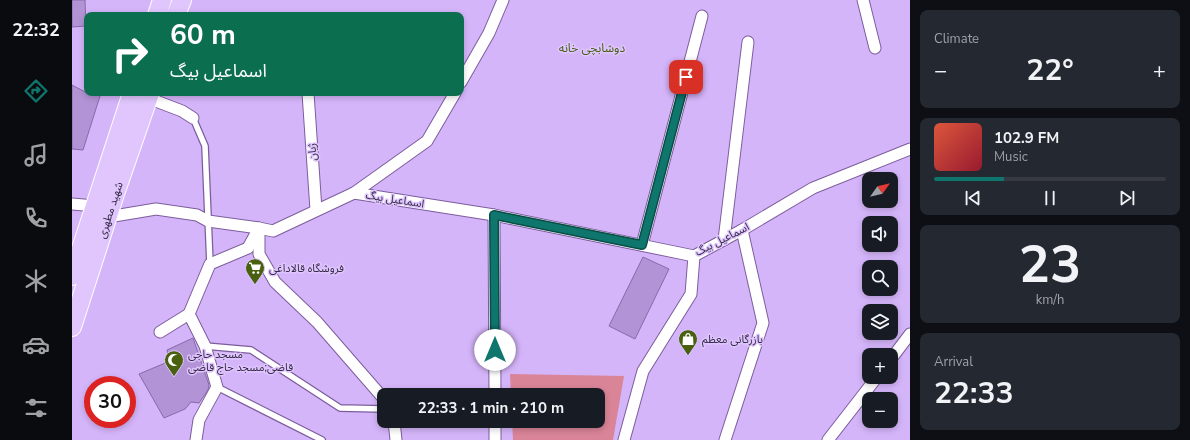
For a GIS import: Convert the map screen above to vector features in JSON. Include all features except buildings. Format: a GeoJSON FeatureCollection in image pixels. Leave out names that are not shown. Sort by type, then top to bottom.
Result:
{"type":"FeatureCollection","features":[{"type":"Feature","properties":{"kind":"main road"},"geometry":{"type":"LineString","coordinates":[[158,12],[162,0]]}},
{"type":"Feature","properties":{"kind":"main road"},"geometry":{"type":"LineString","coordinates":[[177,12],[182,0]]}},
{"type":"Feature","properties":{"kind":"main road","name":"شهید مطهری"},"geometry":{"type":"LineString","coordinates":[[72,276],[101,212],[143,96]]}},
{"type":"Feature","properties":{"kind":"main road","name":"شهید مطهری"},"geometry":{"type":"LineString","coordinates":[[72,327],[101,212]]}},
{"type":"Feature","properties":{"kind":"street"},"geometry":{"type":"LineString","coordinates":[[464,77],[489,33],[503,0]]}},
{"type":"Feature","properties":{"kind":"street"},"geometry":{"type":"LineString","coordinates":[[863,0],[875,48]]}},
{"type":"Feature","properties":{"kind":"street"},"geometry":{"type":"LineString","coordinates":[[642,245],[702,16]]}},
{"type":"Feature","properties":{"kind":"street"},"geometry":{"type":"LineString","coordinates":[[724,240],[748,42]]}},
{"type":"Feature","properties":{"kind":"street"},"geometry":{"type":"LineString","coordinates":[[145,96],[182,111],[193,118]]}},
{"type":"Feature","properties":{"kind":"street","name":"ژیان"},"geometry":{"type":"LineString","coordinates":[[308,96],[316,210]]}},
{"type":"Feature","properties":{"kind":"street"},"geometry":{"type":"LineString","coordinates":[[72,204],[101,212],[156,209],[197,215],[208,221],[273,231],[354,192],[427,141],[453,96]]}},
{"type":"Feature","properties":{"kind":"street","name":"اسماعیل بیگ"},"geometry":{"type":"LineString","coordinates":[[354,192],[494,215],[694,256],[742,230],[813,188],[908,151]]}},
{"type":"Feature","properties":{"kind":"street"},"geometry":{"type":"LineString","coordinates":[[494,215],[495,388]]}},
{"type":"Feature","properties":{"kind":"street"},"geometry":{"type":"LineString","coordinates":[[160,332],[189,314],[210,264],[248,248],[259,228]]}},
{"type":"Feature","properties":{"kind":"street"},"geometry":{"type":"LineString","coordinates":[[259,228],[259,254],[275,282],[317,322],[377,391]]}},
{"type":"Feature","properties":{"kind":"street"},"geometry":{"type":"LineString","coordinates":[[726,440],[763,323],[742,230]]}},
{"type":"Feature","properties":{"kind":"street"},"geometry":{"type":"LineString","coordinates":[[624,440],[643,371],[691,294],[694,256]]}},
{"type":"Feature","properties":{"kind":"street"},"geometry":{"type":"LineString","coordinates":[[189,314],[205,346],[216,387],[199,420],[196,440]]}},
{"type":"Feature","properties":{"kind":"street"},"geometry":{"type":"LineString","coordinates":[[898,350],[910,334]]}},
{"type":"Feature","properties":{"kind":"street"},"geometry":{"type":"LineString","coordinates":[[828,440],[872,384]]}},
{"type":"Feature","properties":{"kind":"street"},"geometry":{"type":"LineString","coordinates":[[395,428],[396,440]]}},
{"type":"Feature","properties":{"kind":"street"},"geometry":{"type":"LineString","coordinates":[[495,428],[495,440]]}},
{"type":"Feature","properties":{"kind":"lane"},"geometry":{"type":"LineString","coordinates":[[193,118],[205,146],[210,264]]}},
{"type":"Feature","properties":{"kind":"lane"},"geometry":{"type":"LineString","coordinates":[[205,346],[251,350],[340,408],[377,409]]}},
{"type":"Feature","properties":{"kind":"lane"},"geometry":{"type":"LineString","coordinates":[[216,387],[322,440]]}},
{"type":"Feature","properties":{"kind":"shaded area"},"geometry":{"type":"Polygon","coordinates":[[[510,374],[624,376],[613,440],[513,440],[512,428],[605,428],[605,388],[511,388],[510,374]]]}},
{"type":"Feature","properties":{"kind":"place","name":"فروشگاه قالاداغی"},"geometry":{"type":"Point","coordinates":[255,285]}},
{"type":"Feature","properties":{"kind":"place","name":"بازرگانی معظم"},"geometry":{"type":"Point","coordinates":[688,356]}},
{"type":"Feature","properties":{"kind":"place","name":"مسجد حاجی قاضی;مسجد حاج قاضی"},"geometry":{"type":"Point","coordinates":[174,377]}},
{"type":"Feature","properties":{"kind":"district","name":"دوشابچی خانه"},"geometry":{"type":"Point","coordinates":[592,48]}},
{"type":"Feature","properties":{"kind":"route"},"geometry":{"type":"LineString","coordinates":[[495,350],[494,215],[642,245],[686,77]]}}]}
